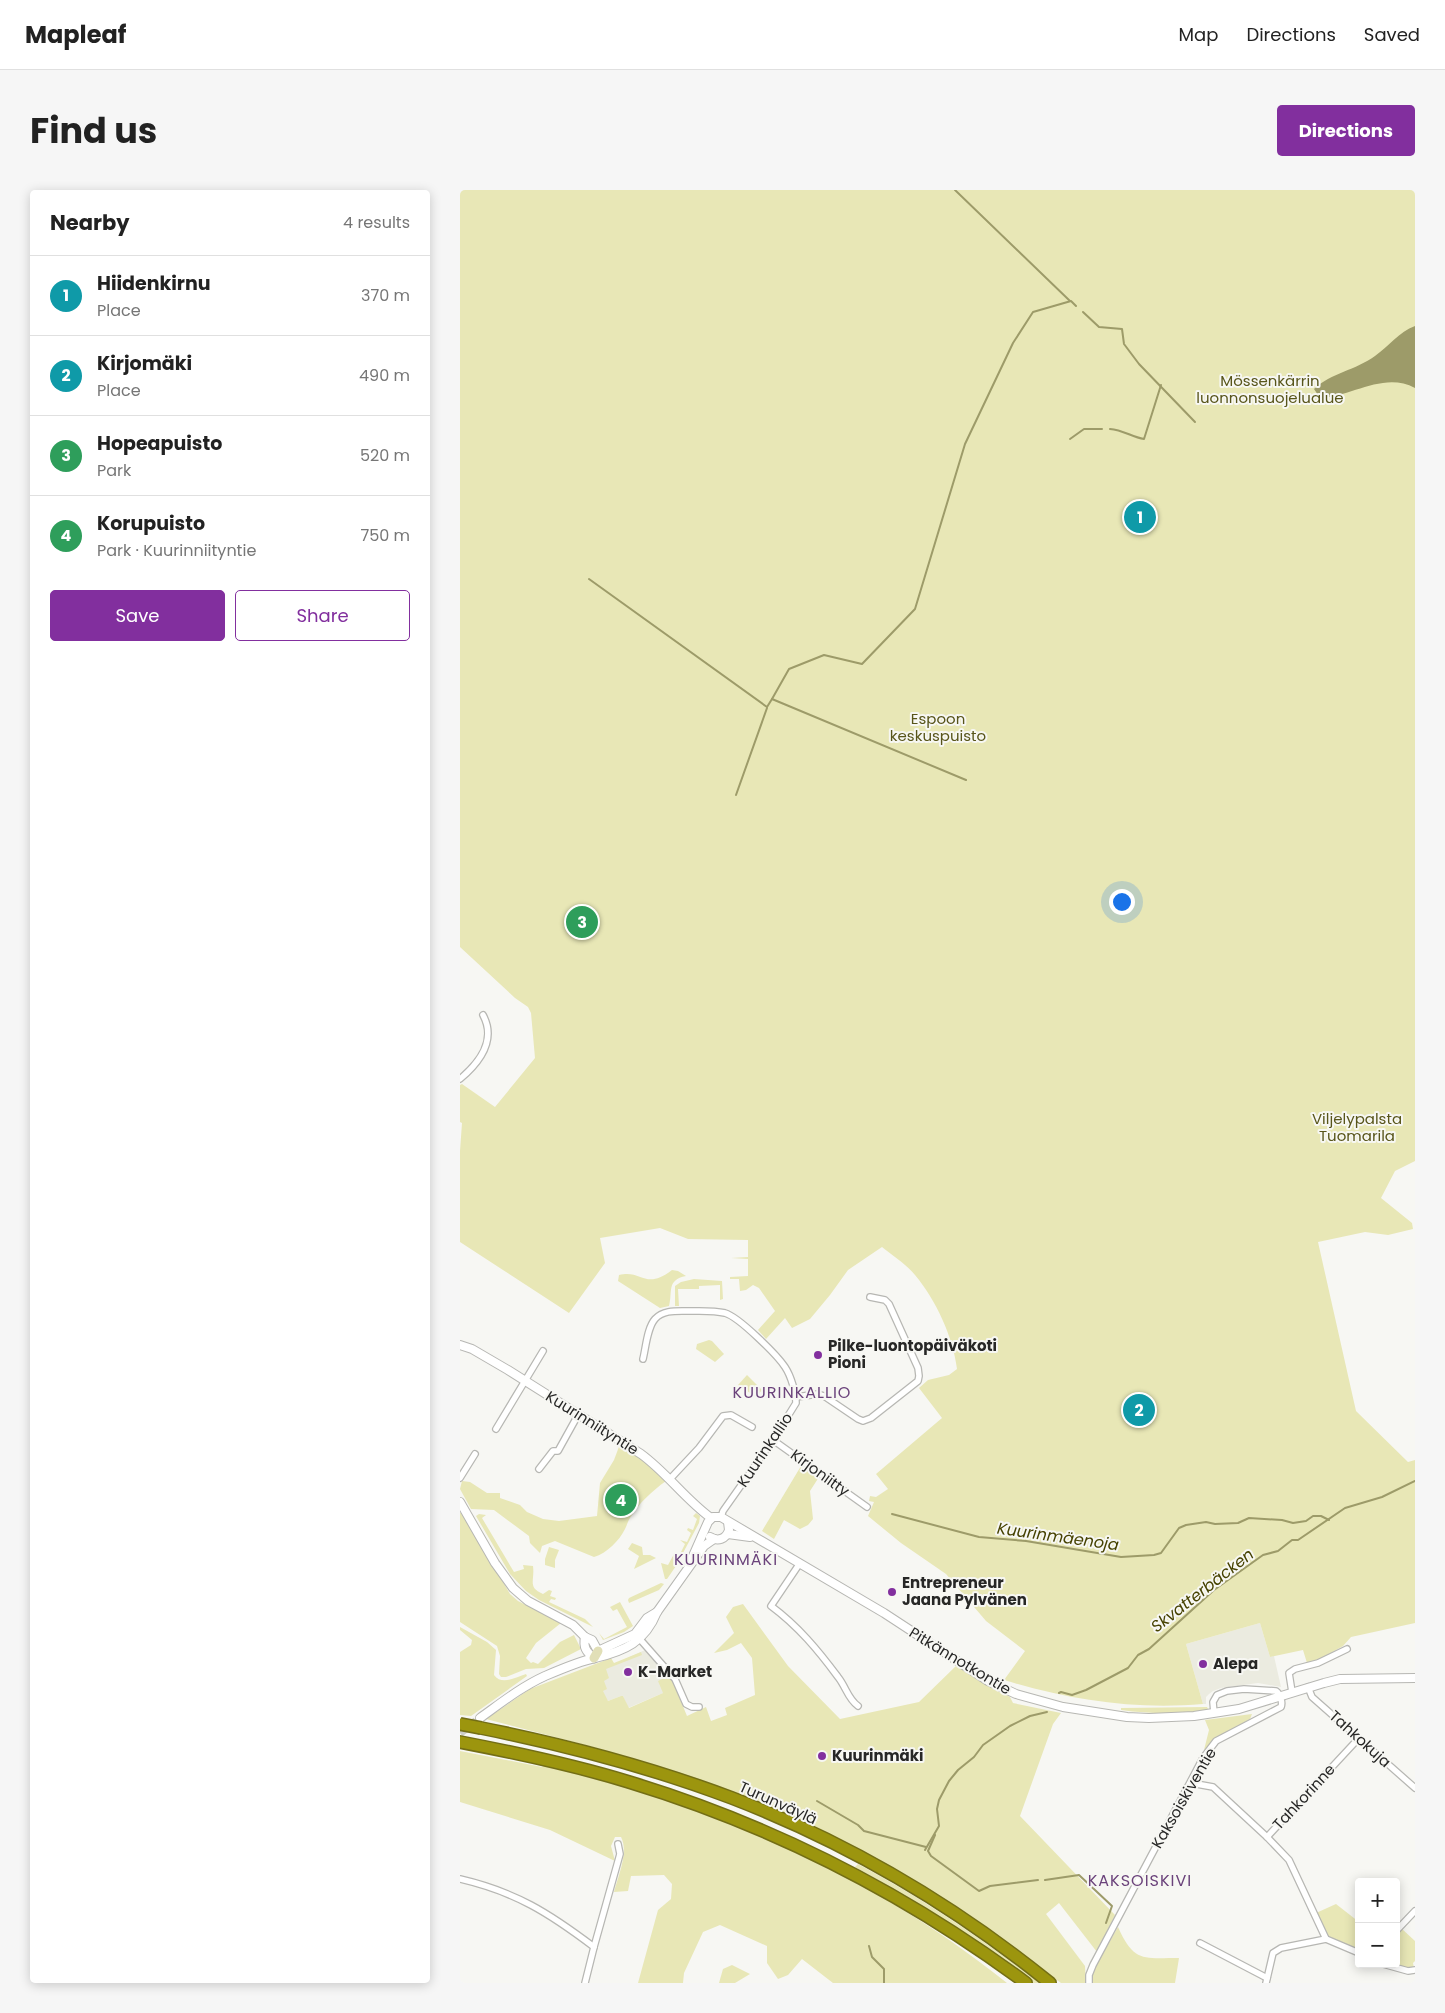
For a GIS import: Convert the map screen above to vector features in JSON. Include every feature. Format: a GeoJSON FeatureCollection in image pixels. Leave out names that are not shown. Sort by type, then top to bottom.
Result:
{"type":"FeatureCollection","features":[{"type":"Feature","properties":{"kind":"highway","name":"Turunväylä"},"geometry":{"type":"LineString","coordinates":[[460,1724],[481,1723],[635,1765],[733,1799],[784,1821],[875,1866],[932,1899],[986,1934],[1050,1983]]}},
{"type":"Feature","properties":{"kind":"highway","name":"Turunväylä"},"geometry":{"type":"LineString","coordinates":[[460,1742],[559,1763],[629,1781],[726,1816],[772,1835],[864,1880],[992,1958],[1026,1983]]}},
{"type":"Feature","properties":{"kind":"highway"},"geometry":{"type":"LineString","coordinates":[[954,1934],[1013,1983]]}},
{"type":"Feature","properties":{"kind":"street"},"geometry":{"type":"LineString","coordinates":[[460,1079],[475,1066],[489,1039],[488,1027],[483,1015]]}},
{"type":"Feature","properties":{"kind":"street"},"geometry":{"type":"LineString","coordinates":[[796,1397],[818,1394],[858,1419],[866,1420],[918,1381],[920,1376],[918,1368],[893,1310],[885,1300],[870,1297]]}},
{"type":"Feature","properties":{"kind":"street","name":"Kuurinkallio"},"geometry":{"type":"LineString","coordinates":[[643,1359],[651,1323],[660,1314],[672,1311],[726,1313],[750,1331],[785,1368],[796,1397],[794,1408],[721,1517]]}},
{"type":"Feature","properties":{"kind":"street","name":"Kuurinniityntie"},"geometry":{"type":"LineString","coordinates":[[460,1345],[488,1358],[641,1454],[654,1463],[680,1492],[711,1518]]}},
{"type":"Feature","properties":{"kind":"street"},"geometry":{"type":"LineString","coordinates":[[496,1429],[543,1351]]}},
{"type":"Feature","properties":{"kind":"street"},"geometry":{"type":"LineString","coordinates":[[539,1469],[553,1451],[558,1452],[578,1415]]}},
{"type":"Feature","properties":{"kind":"street"},"geometry":{"type":"LineString","coordinates":[[670,1479],[723,1416],[731,1415],[752,1428]]}},
{"type":"Feature","properties":{"kind":"street","name":"Kirjoniitty"},"geometry":{"type":"LineString","coordinates":[[773,1440],[867,1507]]}},
{"type":"Feature","properties":{"kind":"street"},"geometry":{"type":"LineString","coordinates":[[460,1478],[475,1454]]}},
{"type":"Feature","properties":{"kind":"street"},"geometry":{"type":"LineString","coordinates":[[460,1502],[495,1563],[513,1588],[528,1601],[573,1625],[585,1637],[592,1640],[596,1654]]}},
{"type":"Feature","properties":{"kind":"street"},"geometry":{"type":"LineString","coordinates":[[689,1565],[706,1526],[711,1518],[721,1517],[728,1522],[730,1528],[728,1534],[720,1540],[708,1535],[706,1526]]}},
{"type":"Feature","properties":{"kind":"street","name":"Pitkännotkontie"},"geometry":{"type":"LineString","coordinates":[[728,1522],[762,1540],[884,1613],[988,1681],[1016,1694],[1062,1707],[1105,1715],[1149,1718],[1214,1714],[1340,1679],[1415,1678]]}},
{"type":"Feature","properties":{"kind":"street","name":"Pitkännotkontie"},"geometry":{"type":"LineString","coordinates":[[728,1534],[762,1540]]}},
{"type":"Feature","properties":{"kind":"street"},"geometry":{"type":"LineString","coordinates":[[481,1723],[526,1686],[637,1636],[647,1618],[656,1612],[704,1546],[714,1539]]}},
{"type":"Feature","properties":{"kind":"street"},"geometry":{"type":"LineString","coordinates":[[800,1563],[770,1606],[802,1632],[840,1679],[852,1702],[858,1706]]}},
{"type":"Feature","properties":{"kind":"street"},"geometry":{"type":"LineString","coordinates":[[637,1636],[675,1680],[686,1704],[700,1708]]}},
{"type":"Feature","properties":{"kind":"street"},"geometry":{"type":"LineString","coordinates":[[1292,1692],[1289,1673],[1295,1669],[1318,1663],[1347,1649]]}},
{"type":"Feature","properties":{"kind":"street","name":"Tahkokuja"},"geometry":{"type":"LineString","coordinates":[[1308,1687],[1312,1697],[1415,1788]]}},
{"type":"Feature","properties":{"kind":"street"},"geometry":{"type":"LineString","coordinates":[[1214,1714],[1214,1698],[1227,1691],[1244,1688],[1276,1691],[1280,1696]]}},
{"type":"Feature","properties":{"kind":"street","name":"Kaksoiskiventie"},"geometry":{"type":"LineString","coordinates":[[1089,1983],[1089,1975],[1121,1911],[1191,1784],[1203,1758],[1216,1741],[1281,1707],[1280,1696]]}},
{"type":"Feature","properties":{"kind":"street","name":"Tahkorinne"},"geometry":{"type":"LineString","coordinates":[[1326,1939],[1289,1860],[1267,1837],[1359,1738]]}},
{"type":"Feature","properties":{"kind":"street"},"geometry":{"type":"LineString","coordinates":[[1191,1784],[1213,1787],[1267,1837]]}},
{"type":"Feature","properties":{"kind":"street"},"geometry":{"type":"LineString","coordinates":[[585,1983],[620,1854],[618,1844]]}},
{"type":"Feature","properties":{"kind":"street"},"geometry":{"type":"LineString","coordinates":[[460,1879],[502,1890],[527,1902],[558,1920],[594,1947]]}},
{"type":"Feature","properties":{"kind":"street"},"geometry":{"type":"LineString","coordinates":[[1400,1927],[1415,1911]]}},
{"type":"Feature","properties":{"kind":"street"},"geometry":{"type":"LineString","coordinates":[[1200,1943],[1266,1980],[1273,1954],[1281,1948],[1326,1939],[1355,1951]]}},
{"type":"Feature","properties":{"kind":"street"},"geometry":{"type":"LineString","coordinates":[[1397,1968],[1408,1971],[1415,1970]]}},
{"type":"Feature","properties":{"kind":"shaded area"},"geometry":{"type":"Polygon","coordinates":[[[1415,326],[1415,388],[1391,382],[1379,383],[1344,394],[1320,398],[1314,389],[1328,379],[1368,361],[1404,332],[1415,326]]]}},
{"type":"Feature","properties":{"kind":"shaded area"},"geometry":{"type":"Polygon","coordinates":[[[1260,1623],[1270,1657],[1274,1656],[1281,1687],[1258,1683],[1221,1688],[1209,1694],[1206,1697],[1206,1704],[1203,1704],[1186,1644],[1260,1623]]]}},
{"type":"Feature","properties":{"kind":"shaded area"},"geometry":{"type":"Polygon","coordinates":[[[645,1650],[670,1675],[663,1693],[628,1708],[623,1696],[608,1701],[585,1677],[645,1650]]]}},
{"type":"Feature","properties":{"kind":"green space","name":"Espoon keskuspuisto"},"geometry":{"type":"Polygon","coordinates":[[[460,190],[1415,190],[1415,1161],[1395,1171],[1381,1198],[1412,1223],[1413,1229],[1388,1235],[1365,1232],[1318,1242],[1356,1411],[1408,1462],[1415,1460],[1415,1623],[1351,1637],[1343,1646],[1313,1663],[1307,1663],[1303,1650],[1270,1657],[1260,1623],[1186,1644],[1203,1704],[1152,1706],[1102,1702],[1053,1693],[1004,1680],[1025,1651],[986,1621],[946,1574],[901,1543],[868,1516],[874,1502],[869,1501],[870,1496],[876,1497],[888,1489],[876,1474],[942,1418],[919,1388],[928,1380],[949,1375],[957,1369],[952,1344],[942,1319],[923,1285],[908,1267],[882,1247],[848,1270],[810,1319],[792,1328],[785,1318],[766,1339],[758,1330],[775,1311],[759,1288],[753,1285],[746,1290],[740,1291],[739,1279],[730,1279],[730,1277],[748,1276],[748,1259],[731,1258],[748,1257],[748,1240],[688,1239],[660,1228],[600,1238],[605,1263],[569,1313],[460,1242],[460,1151],[462,1123],[460,1122],[460,1085],[462,1084],[495,1107],[535,1058],[531,1013],[528,1007],[515,998],[460,947],[460,190]]]}},
{"type":"Feature","properties":{"kind":"green space"},"geometry":{"type":"Polygon","coordinates":[[[672,1270],[686,1276],[675,1280],[669,1306],[660,1308],[618,1281],[619,1275],[627,1274],[656,1279],[672,1270]]]}},
{"type":"Feature","properties":{"kind":"green space"},"geometry":{"type":"Polygon","coordinates":[[[694,1279],[722,1281],[723,1299],[720,1300],[720,1285],[699,1286],[699,1289],[678,1289],[679,1306],[675,1306],[675,1286],[681,1282],[694,1279]]]}},
{"type":"Feature","properties":{"kind":"green space"},"geometry":{"type":"Polygon","coordinates":[[[709,1340],[724,1354],[715,1362],[696,1349],[697,1344],[709,1340]]]}},
{"type":"Feature","properties":{"kind":"green space"},"geometry":{"type":"Polygon","coordinates":[[[747,1375],[762,1390],[756,1397],[738,1385],[747,1375]]]}},
{"type":"Feature","properties":{"kind":"green space"},"geometry":{"type":"Polygon","coordinates":[[[620,1444],[643,1458],[666,1481],[637,1507],[616,1542],[608,1550],[594,1557],[555,1541],[542,1546],[540,1553],[530,1543],[529,1536],[494,1510],[471,1509],[460,1489],[462,1481],[470,1482],[487,1493],[500,1493],[500,1498],[520,1505],[527,1512],[543,1519],[559,1521],[597,1516],[600,1483],[614,1460],[620,1444]]]}},
{"type":"Feature","properties":{"kind":"green space"},"geometry":{"type":"Polygon","coordinates":[[[801,1466],[819,1477],[810,1491],[813,1519],[808,1525],[800,1529],[784,1520],[774,1539],[762,1531],[801,1466]]]}},
{"type":"Feature","properties":{"kind":"green space"},"geometry":{"type":"Polygon","coordinates":[[[460,1513],[463,1513],[510,1594],[518,1601],[561,1623],[536,1643],[526,1658],[531,1663],[538,1664],[560,1642],[574,1635],[581,1649],[544,1668],[526,1669],[506,1677],[501,1677],[499,1674],[500,1656],[497,1646],[460,1622],[460,1513]]]}},
{"type":"Feature","properties":{"kind":"green space"},"geometry":{"type":"Polygon","coordinates":[[[696,1513],[700,1516],[699,1523],[676,1566],[667,1579],[665,1579],[661,1563],[668,1565],[674,1554],[679,1556],[685,1544],[680,1540],[687,1542],[691,1533],[687,1530],[688,1528],[693,1530],[697,1519],[693,1516],[696,1513]]]}},
{"type":"Feature","properties":{"kind":"green space"},"geometry":{"type":"Polygon","coordinates":[[[479,1514],[486,1515],[482,1518],[514,1572],[524,1569],[523,1565],[533,1566],[533,1586],[535,1589],[543,1594],[549,1590],[552,1591],[550,1596],[556,1598],[555,1600],[551,1599],[549,1602],[585,1619],[593,1627],[539,1600],[526,1591],[510,1574],[476,1516],[479,1514]]]}},
{"type":"Feature","properties":{"kind":"green space"},"geometry":{"type":"Polygon","coordinates":[[[632,1543],[642,1547],[643,1555],[650,1555],[656,1558],[634,1569],[639,1556],[628,1549],[632,1543]]]}},
{"type":"Feature","properties":{"kind":"green space"},"geometry":{"type":"Polygon","coordinates":[[[549,1547],[559,1550],[555,1560],[555,1568],[545,1565],[549,1547]]]}},
{"type":"Feature","properties":{"kind":"green space"},"geometry":{"type":"Polygon","coordinates":[[[661,1583],[664,1584],[659,1590],[629,1603],[629,1598],[661,1583]]]}},
{"type":"Feature","properties":{"kind":"green space"},"geometry":{"type":"Polygon","coordinates":[[[620,1602],[633,1626],[624,1632],[603,1640],[599,1633],[604,1639],[627,1627],[617,1609],[613,1611],[610,1607],[620,1602]]]}},
{"type":"Feature","properties":{"kind":"green space"},"geometry":{"type":"Polygon","coordinates":[[[743,1604],[788,1666],[840,1719],[919,1702],[957,1665],[1010,1697],[1013,1703],[1061,1713],[1053,1724],[1020,1816],[1115,1915],[1097,1952],[1059,1903],[1046,1914],[1085,1966],[1086,1983],[1061,1983],[989,1929],[934,1893],[860,1852],[800,1822],[702,1781],[667,1769],[593,1747],[486,1719],[530,1689],[611,1658],[614,1663],[641,1652],[642,1655],[606,1669],[609,1678],[604,1681],[607,1689],[603,1691],[608,1701],[623,1696],[629,1708],[663,1693],[658,1681],[670,1675],[687,1716],[706,1707],[711,1721],[727,1715],[725,1708],[755,1695],[752,1658],[741,1643],[727,1650],[714,1653],[734,1633],[726,1617],[733,1607],[743,1604]]]}},
{"type":"Feature","properties":{"kind":"green space"},"geometry":{"type":"Polygon","coordinates":[[[460,1627],[487,1642],[496,1650],[494,1675],[497,1678],[505,1680],[514,1679],[526,1674],[527,1676],[471,1716],[460,1715],[460,1652],[471,1645],[472,1640],[460,1630],[460,1627]]]}},
{"type":"Feature","properties":{"kind":"green space"},"geometry":{"type":"Polygon","coordinates":[[[1207,1707],[1208,1709],[1205,1711],[1173,1713],[1121,1710],[1121,1708],[1207,1707]]]}},
{"type":"Feature","properties":{"kind":"green space"},"geometry":{"type":"Polygon","coordinates":[[[1252,1714],[1250,1719],[1215,1739],[1204,1750],[1209,1730],[1205,1720],[1252,1714]]]}},
{"type":"Feature","properties":{"kind":"green space"},"geometry":{"type":"Polygon","coordinates":[[[460,1751],[542,1767],[545,1765],[583,1774],[693,1808],[741,1827],[834,1871],[879,1896],[966,1952],[1007,1983],[833,1983],[802,1959],[788,1975],[778,1979],[767,1963],[767,1946],[720,1925],[703,1932],[684,1973],[683,1983],[638,1983],[658,1910],[671,1899],[672,1884],[664,1875],[631,1876],[628,1891],[614,1892],[624,1850],[621,1837],[615,1837],[611,1846],[615,1861],[550,1830],[460,1802],[460,1751]]]}},
{"type":"Feature","properties":{"kind":"green space"},"geometry":{"type":"Polygon","coordinates":[[[858,1864],[951,1920],[1040,1983],[1033,1983],[946,1922],[855,1867],[858,1864]]]}},
{"type":"Feature","properties":{"kind":"green space"},"geometry":{"type":"Polygon","coordinates":[[[1336,1904],[1355,1919],[1355,1948],[1328,1938],[1316,1913],[1336,1904]]]}},
{"type":"Feature","properties":{"kind":"green space"},"geometry":{"type":"Polygon","coordinates":[[[1118,1927],[1129,1947],[1135,1953],[1149,1958],[1179,1958],[1175,1983],[1091,1983],[1092,1972],[1118,1927]]]}},
{"type":"Feature","properties":{"kind":"green space"},"geometry":{"type":"Polygon","coordinates":[[[1400,1929],[1415,1941],[1414,1968],[1400,1967],[1400,1929]]]}},
{"type":"Feature","properties":{"kind":"green space"},"geometry":{"type":"Polygon","coordinates":[[[732,1965],[750,1974],[735,1983],[719,1983],[723,1969],[732,1965]]]}},
{"type":"Feature","properties":{"kind":"waterway"},"geometry":{"type":"LineString","coordinates":[[955,190],[1070,301]]}},
{"type":"Feature","properties":{"kind":"waterway"},"geometry":{"type":"LineString","coordinates":[[772,699],[789,669],[824,655],[862,664],[915,609],[965,444],[1013,343],[1033,312],[1071,301],[1076,306]]}},
{"type":"Feature","properties":{"kind":"waterway"},"geometry":{"type":"LineString","coordinates":[[1083,312],[1099,327],[1122,329],[1124,344],[1139,364],[1195,422]]}},
{"type":"Feature","properties":{"kind":"waterway"},"geometry":{"type":"LineString","coordinates":[[1110,429],[1144,439],[1161,385]]}},
{"type":"Feature","properties":{"kind":"waterway"},"geometry":{"type":"LineString","coordinates":[[1070,439],[1084,429],[1102,429]]}},
{"type":"Feature","properties":{"kind":"waterway"},"geometry":{"type":"LineString","coordinates":[[589,579],[767,707],[772,699],[966,780]]}},
{"type":"Feature","properties":{"kind":"waterway"},"geometry":{"type":"LineString","coordinates":[[736,795],[767,708]]}},
{"type":"Feature","properties":{"kind":"waterway","name":"Skvatterbäcken"},"geometry":{"type":"LineString","coordinates":[[1059,1693],[1072,1695],[1086,1690],[1128,1668],[1138,1655],[1149,1649],[1214,1590],[1263,1555],[1278,1551],[1292,1540],[1298,1540],[1345,1508],[1382,1497],[1415,1481]]}},
{"type":"Feature","properties":{"kind":"waterway","name":"Kuurinmäenoja"},"geometry":{"type":"LineString","coordinates":[[892,1514],[979,1537],[1026,1541],[1121,1557],[1161,1553],[1179,1528],[1186,1525],[1206,1522],[1215,1524],[1238,1523],[1249,1518],[1282,1520],[1293,1523],[1306,1521],[1313,1516],[1321,1516],[1329,1520]]}},
{"type":"Feature","properties":{"kind":"waterway","name":"Skvatterbäcken"},"geometry":{"type":"LineString","coordinates":[[925,1850],[939,1826],[937,1809],[939,1800],[949,1781],[958,1770],[974,1757],[983,1745],[1010,1726],[1030,1716],[1047,1712]]}},
{"type":"Feature","properties":{"kind":"waterway"},"geometry":{"type":"LineString","coordinates":[[817,1801],[858,1825],[864,1831],[926,1847]]}},
{"type":"Feature","properties":{"kind":"waterway"},"geometry":{"type":"LineString","coordinates":[[935,1835],[928,1851],[931,1856],[979,1891],[990,1886],[1038,1880]]}},
{"type":"Feature","properties":{"kind":"waterway"},"geometry":{"type":"LineString","coordinates":[[1045,1880],[1079,1875],[1112,1906],[1106,1923]]}},
{"type":"Feature","properties":{"kind":"waterway","name":"Skvatterbäcken"},"geometry":{"type":"LineString","coordinates":[[869,1946],[872,1957],[884,1969],[884,1983]]}},
{"type":"Feature","properties":{"kind":"tunnel"},"geometry":{"type":"LineString","coordinates":[[460,1733],[480,1718]]}},
{"type":"Feature","properties":{"kind":"place","name":"Hiidenkirnu"},"geometry":{"type":"Point","coordinates":[1140,517]}},
{"type":"Feature","properties":{"kind":"place","name":"Hopeapuisto"},"geometry":{"type":"Point","coordinates":[582,922]}},
{"type":"Feature","properties":{"kind":"place","name":"Pilke-luontopäiväkoti Pioni"},"geometry":{"type":"Point","coordinates":[818,1355]}},
{"type":"Feature","properties":{"kind":"place","name":"Kirjomäki"},"geometry":{"type":"Point","coordinates":[1139,1410]}},
{"type":"Feature","properties":{"kind":"place","name":"Korupuisto"},"geometry":{"type":"Point","coordinates":[621,1500]}},
{"type":"Feature","properties":{"kind":"place","name":"Entrepreneur Jaana Pylvänen"},"geometry":{"type":"Point","coordinates":[892,1592]}},
{"type":"Feature","properties":{"kind":"place","name":"Alepa"},"geometry":{"type":"Point","coordinates":[1203,1664]}},
{"type":"Feature","properties":{"kind":"place","name":"K-Market"},"geometry":{"type":"Point","coordinates":[628,1672]}},
{"type":"Feature","properties":{"kind":"place","name":"Kuurinmäki"},"geometry":{"type":"Point","coordinates":[822,1756]}},
{"type":"Feature","properties":{"kind":"district","name":"KUURINKALLIO"},"geometry":{"type":"Point","coordinates":[792,1392]}},
{"type":"Feature","properties":{"kind":"district","name":"KUURINMÄKI"},"geometry":{"type":"Point","coordinates":[726,1559]}},
{"type":"Feature","properties":{"kind":"district","name":"KAKSOISKIVI"},"geometry":{"type":"Point","coordinates":[1140,1880]}},
{"type":"Feature","properties":{"kind":"park label","name":"Mössenkärrin luonnonsuojelualue"},"geometry":{"type":"Point","coordinates":[1270,390]}},
{"type":"Feature","properties":{"kind":"park label","name":"Viljelypalsta Tuomarila"},"geometry":{"type":"Point","coordinates":[1357,1128]}}]}
